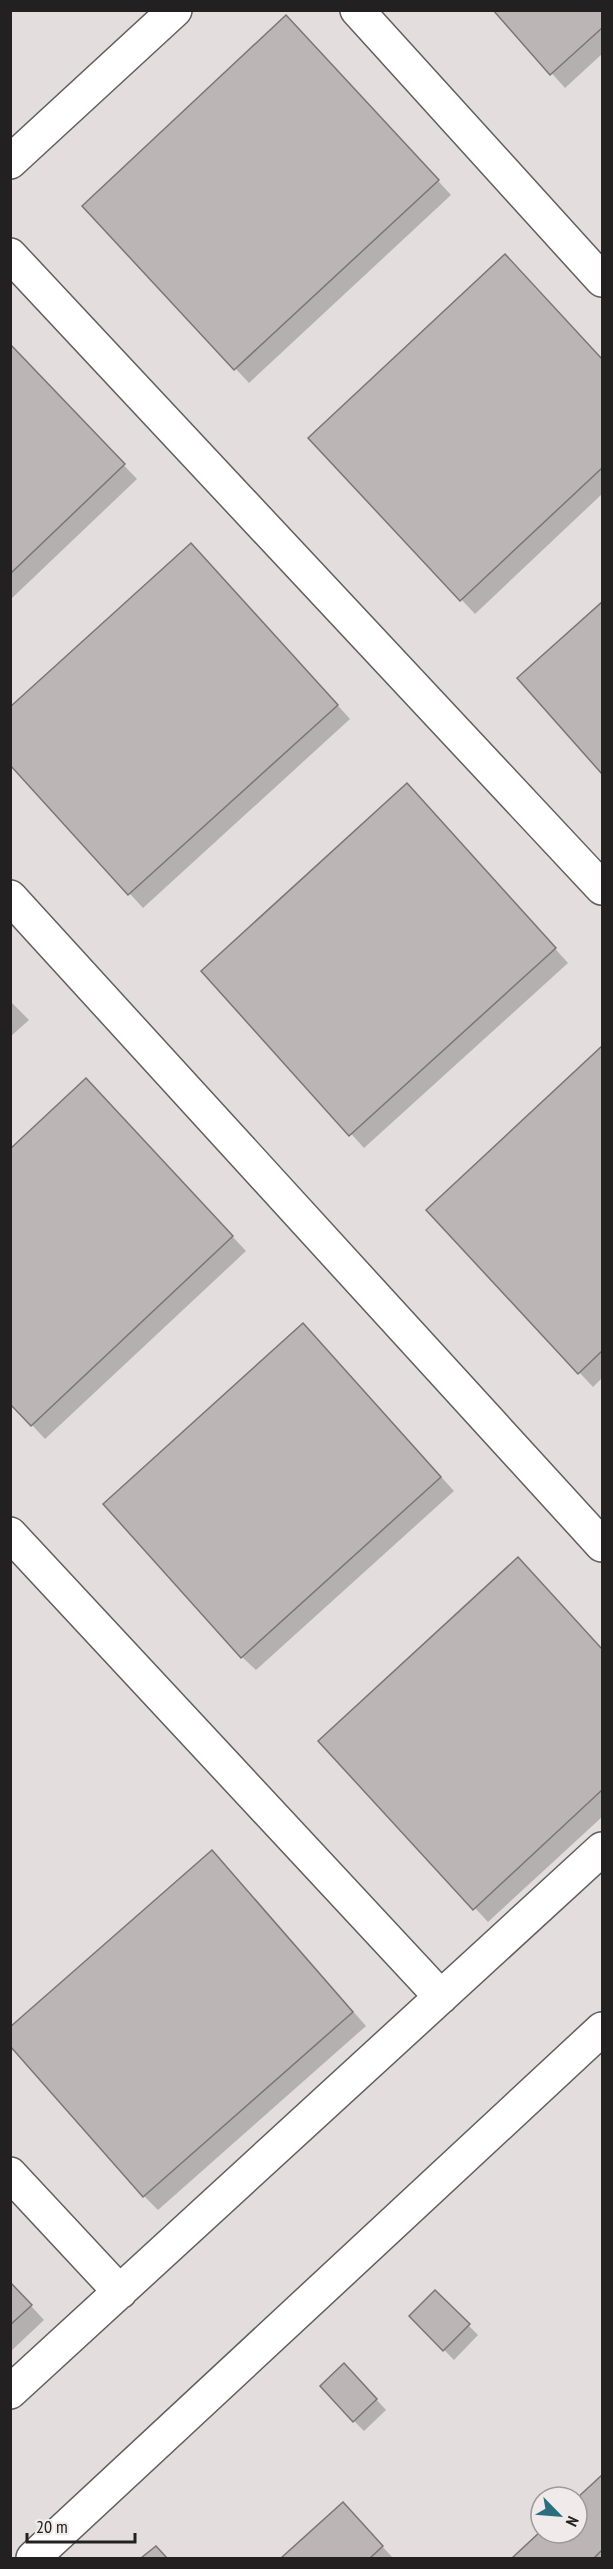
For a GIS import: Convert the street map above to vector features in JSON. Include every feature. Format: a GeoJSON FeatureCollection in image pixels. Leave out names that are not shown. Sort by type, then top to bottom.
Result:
{"type":"FeatureCollection","features":[{"type":"Feature","properties":{"kind":"lane"},"geometry":{"type":"LineString","coordinates":[[10,162],[176,10]]}},
{"type":"Feature","properties":{"kind":"lane"},"geometry":{"type":"LineString","coordinates":[[357,10],[603,280]]}},
{"type":"Feature","properties":{"kind":"lane"},"geometry":{"type":"LineString","coordinates":[[10,255],[603,888]]}},
{"type":"Feature","properties":{"kind":"lane"},"geometry":{"type":"LineString","coordinates":[[10,897],[603,1545]]}},
{"type":"Feature","properties":{"kind":"lane"},"geometry":{"type":"LineString","coordinates":[[10,1534],[441,1997]]}},
{"type":"Feature","properties":{"kind":"lane"},"geometry":{"type":"LineString","coordinates":[[10,2392],[603,1849]]}},
{"type":"Feature","properties":{"kind":"lane"},"geometry":{"type":"LineString","coordinates":[[33,2559],[603,2030]]}},
{"type":"Feature","properties":{"kind":"lane"},"geometry":{"type":"LineString","coordinates":[[10,2174],[120,2292]]}},
{"type":"Feature","properties":{"kind":"building"},"geometry":{"type":"Polygon","coordinates":[[[493,10],[602,10],[602,28],[550,75],[493,10]]]}},
{"type":"Feature","properties":{"kind":"building"},"geometry":{"type":"Polygon","coordinates":[[[286,15],[439,180],[234,370],[82,206],[286,15]]]}},
{"type":"Feature","properties":{"kind":"building"},"geometry":{"type":"Polygon","coordinates":[[[505,254],[602,359],[602,468],[460,601],[308,438],[505,254]]]}},
{"type":"Feature","properties":{"kind":"building"},"geometry":{"type":"Polygon","coordinates":[[[10,344],[125,464],[10,574],[10,344]]]}},
{"type":"Feature","properties":{"kind":"building"},"geometry":{"type":"Polygon","coordinates":[[[191,543],[338,705],[128,895],[10,765],[10,707],[191,543]]]}},
{"type":"Feature","properties":{"kind":"building"},"geometry":{"type":"Polygon","coordinates":[[[602,602],[602,774],[517,678],[602,602]]]}},
{"type":"Feature","properties":{"kind":"building"},"geometry":{"type":"Polygon","coordinates":[[[407,783],[556,948],[349,1136],[201,971],[407,783]]]}},
{"type":"Feature","properties":{"kind":"building"},"geometry":{"type":"Polygon","coordinates":[[[602,1046],[602,1351],[578,1374],[426,1210],[602,1046]]]}},
{"type":"Feature","properties":{"kind":"building"},"geometry":{"type":"Polygon","coordinates":[[[86,1078],[233,1236],[31,1426],[10,1404],[10,1149],[86,1078]]]}},
{"type":"Feature","properties":{"kind":"building"},"geometry":{"type":"Polygon","coordinates":[[[303,1323],[441,1477],[241,1658],[103,1504],[303,1323]]]}},
{"type":"Feature","properties":{"kind":"building"},"geometry":{"type":"Polygon","coordinates":[[[518,1557],[602,1649],[602,1790],[473,1910],[318,1741],[518,1557]]]}},
{"type":"Feature","properties":{"kind":"building"},"geometry":{"type":"Polygon","coordinates":[[[212,1850],[353,2012],[143,2197],[10,2046],[10,2027],[212,1850]]]}},
{"type":"Feature","properties":{"kind":"building"},"geometry":{"type":"Polygon","coordinates":[[[10,2282],[32,2305],[10,2325],[10,2282]]]}},
{"type":"Feature","properties":{"kind":"building"},"geometry":{"type":"Polygon","coordinates":[[[435,2290],[470,2324],[443,2351],[409,2316],[435,2290]]]}},
{"type":"Feature","properties":{"kind":"building"},"geometry":{"type":"Polygon","coordinates":[[[344,2363],[377,2399],[353,2422],[320,2386],[344,2363]]]}},
{"type":"Feature","properties":{"kind":"building"},"geometry":{"type":"Polygon","coordinates":[[[602,2475],[602,2550],[594,2558],[512,2558],[529,2542],[529,2545],[589,2545],[589,2487],[602,2475]]]}},
{"type":"Feature","properties":{"kind":"building"},"geometry":{"type":"Polygon","coordinates":[[[343,2502],[383,2546],[370,2558],[281,2558],[343,2502]]]}},
{"type":"Feature","properties":{"kind":"building"},"geometry":{"type":"Polygon","coordinates":[[[156,2546],[167,2558],[141,2558],[156,2546]]]}}]}
